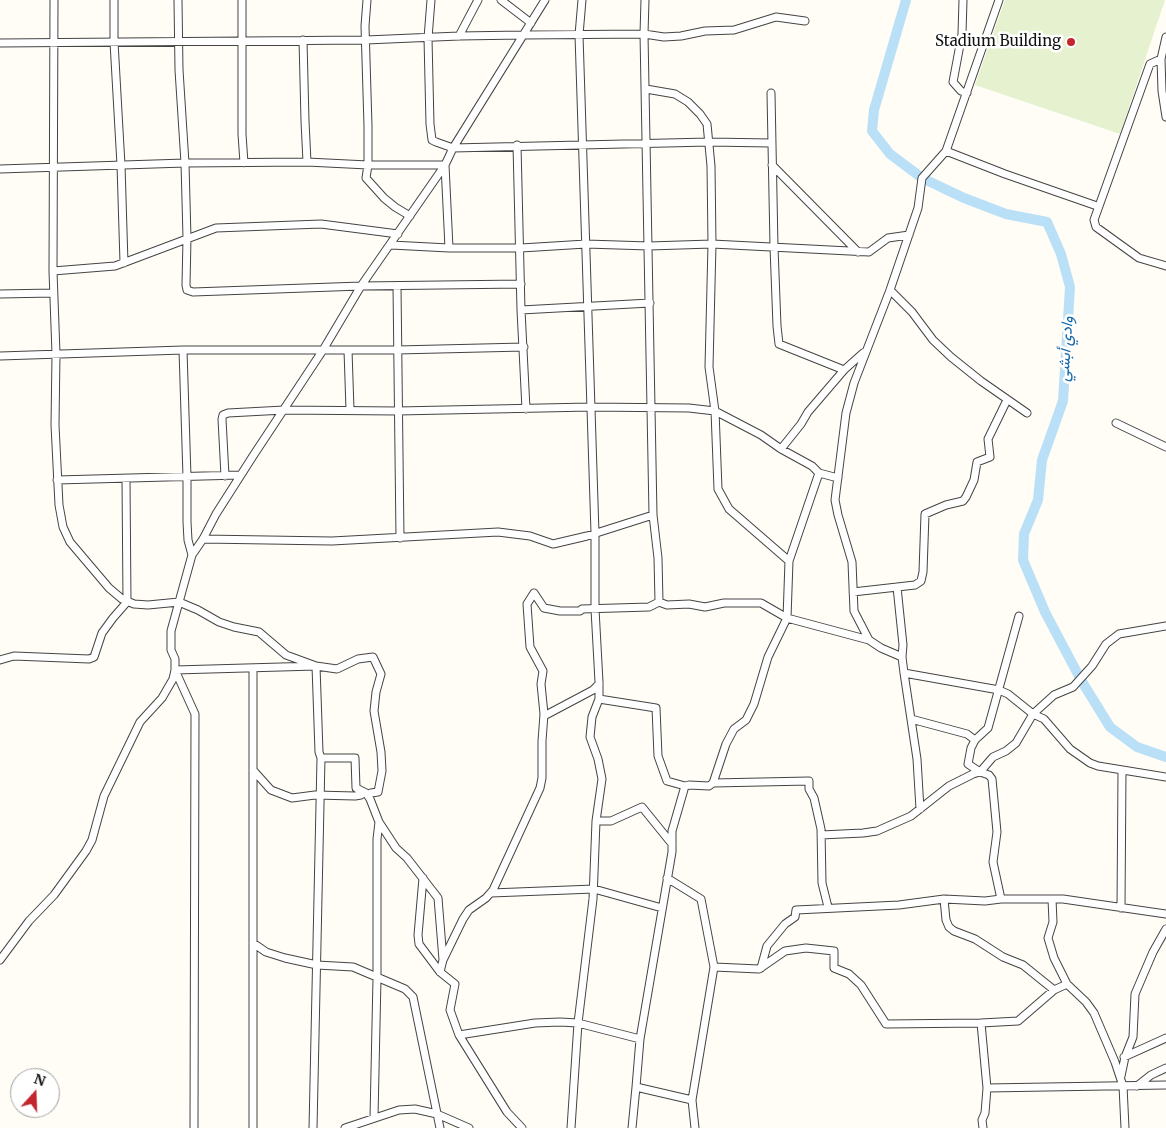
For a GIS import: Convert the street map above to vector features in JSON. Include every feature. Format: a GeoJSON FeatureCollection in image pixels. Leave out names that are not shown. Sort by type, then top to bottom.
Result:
{"type":"FeatureCollection","features":[{"type":"Feature","properties":{"kind":"street"},"geometry":{"type":"LineString","coordinates":[[54,0],[53,293],[56,354],[55,425],[57,480],[63,527],[70,542],[109,588],[127,602],[148,605],[179,602],[219,622],[259,632],[286,655],[316,666]]}},
{"type":"Feature","properties":{"kind":"street"},"geometry":{"type":"LineString","coordinates":[[114,0],[114,42],[124,263]]}},
{"type":"Feature","properties":{"kind":"street"},"geometry":{"type":"LineString","coordinates":[[178,0],[179,70],[185,163],[187,290],[193,292],[361,286],[521,284]]}},
{"type":"Feature","properties":{"kind":"street"},"geometry":{"type":"LineString","coordinates":[[242,0],[242,134],[244,163]]}},
{"type":"Feature","properties":{"kind":"street"},"geometry":{"type":"LineString","coordinates":[[366,0],[368,165],[366,178],[395,207],[410,216]]}},
{"type":"Feature","properties":{"kind":"street"},"geometry":{"type":"LineString","coordinates":[[431,0],[428,38],[431,136],[432,140],[436,142],[453,148],[517,145],[771,142]]}},
{"type":"Feature","properties":{"kind":"street"},"geometry":{"type":"LineString","coordinates":[[459,36],[478,0]]}},
{"type":"Feature","properties":{"kind":"street"},"geometry":{"type":"LineString","coordinates":[[501,0],[531,23]]}},
{"type":"Feature","properties":{"kind":"street"},"geometry":{"type":"LineString","coordinates":[[0,960],[29,921],[54,895],[86,851],[95,831],[104,796],[140,722],[162,698],[173,678],[175,670],[170,643],[171,631],[192,555],[240,476],[323,350],[361,286],[445,165],[453,148],[545,0]]}},
{"type":"Feature","properties":{"kind":"street"},"geometry":{"type":"LineString","coordinates":[[571,1128],[578,1023],[594,889],[596,821],[602,779],[598,759],[590,737],[592,717],[599,698],[599,684],[595,609],[595,533],[579,35],[582,0]]}},
{"type":"Feature","properties":{"kind":"street"},"geometry":{"type":"LineString","coordinates":[[645,0],[646,144],[654,477],[653,515],[658,558],[659,602]]}},
{"type":"Feature","properties":{"kind":"street"},"geometry":{"type":"LineString","coordinates":[[963,0],[962,34],[953,82],[961,91],[967,93]]}},
{"type":"Feature","properties":{"kind":"street"},"geometry":{"type":"LineString","coordinates":[[869,640],[854,611],[852,562],[835,500],[846,413],[854,383],[890,290],[918,208],[922,178],[946,151],[999,0]]}},
{"type":"Feature","properties":{"kind":"street"},"geometry":{"type":"LineString","coordinates":[[0,42],[366,40],[459,36],[644,34],[664,37],[705,31],[734,30],[776,18],[804,21]]}},
{"type":"Feature","properties":{"kind":"street"},"geometry":{"type":"LineString","coordinates":[[1166,37],[1161,59],[1166,117]]}},
{"type":"Feature","properties":{"kind":"street"},"geometry":{"type":"LineString","coordinates":[[303,40],[307,162]]}},
{"type":"Feature","properties":{"kind":"street"},"geometry":{"type":"LineString","coordinates":[[1161,59],[1150,64],[1097,206],[1094,220],[1096,227],[1139,258],[1166,266]]}},
{"type":"Feature","properties":{"kind":"street"},"geometry":{"type":"LineString","coordinates":[[646,89],[674,94],[688,102],[707,124],[711,166],[712,244],[709,367],[715,410],[718,489],[728,509],[789,561]]}},
{"type":"Feature","properties":{"kind":"street"},"geometry":{"type":"LineString","coordinates":[[771,93],[774,247],[779,344],[844,370]]}},
{"type":"Feature","properties":{"kind":"street"},"geometry":{"type":"LineString","coordinates":[[517,145],[521,248],[521,310],[526,409]]}},
{"type":"Feature","properties":{"kind":"street"},"geometry":{"type":"LineString","coordinates":[[946,151],[1097,206]]}},
{"type":"Feature","properties":{"kind":"street"},"geometry":{"type":"LineString","coordinates":[[0,169],[185,163],[307,162],[368,165],[445,165]]}},
{"type":"Feature","properties":{"kind":"street"},"geometry":{"type":"LineString","coordinates":[[445,165],[449,248]]}},
{"type":"Feature","properties":{"kind":"street"},"geometry":{"type":"LineString","coordinates":[[772,165],[858,252]]}},
{"type":"Feature","properties":{"kind":"street"},"geometry":{"type":"LineString","coordinates":[[53,271],[106,268],[216,228],[321,224],[398,234]]}},
{"type":"Feature","properties":{"kind":"street"},"geometry":{"type":"LineString","coordinates":[[390,245],[449,248],[521,248],[586,244],[649,246],[712,244],[868,252],[888,238],[909,235]]}},
{"type":"Feature","properties":{"kind":"street"},"geometry":{"type":"LineString","coordinates":[[397,286],[400,538]]}},
{"type":"Feature","properties":{"kind":"street"},"geometry":{"type":"LineString","coordinates":[[890,290],[912,312],[933,340],[981,382],[1027,413]]}},
{"type":"Feature","properties":{"kind":"street"},"geometry":{"type":"LineString","coordinates":[[0,294],[53,293]]}},
{"type":"Feature","properties":{"kind":"street"},"geometry":{"type":"LineString","coordinates":[[521,310],[650,303]]}},
{"type":"Feature","properties":{"kind":"street"},"geometry":{"type":"LineString","coordinates":[[0,356],[183,350],[397,350],[524,347]]}},
{"type":"Feature","properties":{"kind":"street"},"geometry":{"type":"LineString","coordinates":[[183,350],[188,540],[192,555]]}},
{"type":"Feature","properties":{"kind":"street"},"geometry":{"type":"LineString","coordinates":[[348,350],[350,410]]}},
{"type":"Feature","properties":{"kind":"street"},"geometry":{"type":"LineString","coordinates":[[781,450],[808,412],[844,370],[865,352]]}},
{"type":"Feature","properties":{"kind":"street"},"geometry":{"type":"LineString","coordinates":[[853,592],[915,585],[921,581],[925,514],[946,505],[963,501],[966,497],[974,480],[977,462],[990,457],[988,439],[1007,400]]}},
{"type":"Feature","properties":{"kind":"street"},"geometry":{"type":"LineString","coordinates":[[225,476],[222,419],[223,415],[228,413],[284,410],[398,411],[590,407],[715,410],[761,435],[781,450],[812,466],[819,473],[838,478]]}},
{"type":"Feature","properties":{"kind":"street"},"geometry":{"type":"LineString","coordinates":[[1116,423],[1166,448]]}},
{"type":"Feature","properties":{"kind":"street"},"geometry":{"type":"LineString","coordinates":[[713,783],[726,744],[734,729],[746,720],[754,704],[768,657],[787,618],[789,561],[819,473]]}},
{"type":"Feature","properties":{"kind":"street"},"geometry":{"type":"LineString","coordinates":[[57,480],[240,476]]}},
{"type":"Feature","properties":{"kind":"street"},"geometry":{"type":"LineString","coordinates":[[0,660],[14,656],[89,659],[94,657],[102,633],[127,602],[126,479]]}},
{"type":"Feature","properties":{"kind":"street"},"geometry":{"type":"LineString","coordinates":[[203,539],[332,540],[498,532],[530,536],[553,544],[653,515]]}},
{"type":"Feature","properties":{"kind":"street"},"geometry":{"type":"LineString","coordinates":[[897,587],[903,644],[902,657],[917,759],[920,809]]}},
{"type":"Feature","properties":{"kind":"street"},"geometry":{"type":"LineString","coordinates":[[440,972],[443,960],[463,919],[469,910],[491,893],[540,788],[544,716],[541,684],[543,671],[530,647],[526,604],[534,593],[544,608],[560,611],[649,607],[659,602],[667,605],[689,604],[706,607],[724,603],[761,603],[787,618],[869,640],[881,648],[902,657]]}},
{"type":"Feature","properties":{"kind":"street"},"geometry":{"type":"LineString","coordinates":[[1000,899],[993,862],[997,832],[992,779],[989,775],[980,772],[968,764],[970,748],[975,740],[988,728],[1019,616]]}},
{"type":"Feature","properties":{"kind":"street"},"geometry":{"type":"LineString","coordinates":[[821,835],[877,831],[911,816],[949,786],[980,772],[993,757],[1006,751],[1016,743],[1033,714],[1054,695],[1073,687],[1092,666],[1106,644],[1119,634],[1166,626]]}},
{"type":"Feature","properties":{"kind":"street"},"geometry":{"type":"LineString","coordinates":[[175,670],[316,666],[337,669],[358,659],[373,657],[381,674],[376,692],[374,711],[381,752],[382,771],[378,792],[371,793]]}},
{"type":"Feature","properties":{"kind":"street"},"geometry":{"type":"LineString","coordinates":[[313,1128],[321,758],[319,752],[316,666]]}},
{"type":"Feature","properties":{"kind":"street"},"geometry":{"type":"LineString","coordinates":[[253,668],[253,1128]]}},
{"type":"Feature","properties":{"kind":"street"},"geometry":{"type":"LineString","coordinates":[[175,670],[195,714],[194,1128]]}},
{"type":"Feature","properties":{"kind":"street"},"geometry":{"type":"LineString","coordinates":[[904,673],[999,690],[1014,697],[1033,714],[1044,719],[1070,749],[1098,766],[1166,777]]}},
{"type":"Feature","properties":{"kind":"street"},"geometry":{"type":"LineString","coordinates":[[544,716],[593,690],[599,684]]}},
{"type":"Feature","properties":{"kind":"street"},"geometry":{"type":"LineString","coordinates":[[599,698],[656,708],[658,756],[667,781],[685,786],[709,786],[713,783],[809,781],[809,789],[814,798],[821,835],[822,884],[828,907]]}},
{"type":"Feature","properties":{"kind":"street"},"geometry":{"type":"LineString","coordinates":[[911,719],[967,734],[975,740]]}},
{"type":"Feature","properties":{"kind":"street"},"geometry":{"type":"LineString","coordinates":[[321,758],[355,758],[356,788],[370,799],[379,822],[396,848],[407,858],[438,898],[443,960]]}},
{"type":"Feature","properties":{"kind":"street"},"geometry":{"type":"LineString","coordinates":[[253,770],[271,790],[292,798],[320,795],[362,795]]}},
{"type":"Feature","properties":{"kind":"street"},"geometry":{"type":"LineString","coordinates":[[1121,908],[1122,771]]}},
{"type":"Feature","properties":{"kind":"street"},"geometry":{"type":"LineString","coordinates":[[632,1128],[640,1039],[667,878],[672,831],[685,786]]}},
{"type":"Feature","properties":{"kind":"street"},"geometry":{"type":"LineString","coordinates":[[596,821],[611,821],[642,807],[672,844]]}},
{"type":"Feature","properties":{"kind":"street"},"geometry":{"type":"LineString","coordinates":[[374,1118],[377,839],[379,822]]}},
{"type":"Feature","properties":{"kind":"street"},"geometry":{"type":"LineString","coordinates":[[423,878],[419,944],[440,972],[455,984],[450,1010],[459,1035],[507,1112],[522,1128]]}},
{"type":"Feature","properties":{"kind":"street"},"geometry":{"type":"LineString","coordinates":[[667,878],[701,900],[714,967],[692,1100],[695,1128]]}},
{"type":"Feature","properties":{"kind":"street"},"geometry":{"type":"LineString","coordinates":[[491,893],[594,889],[662,908]]}},
{"type":"Feature","properties":{"kind":"street"},"geometry":{"type":"LineString","coordinates":[[761,968],[767,946],[784,924],[795,917],[796,910],[899,905],[944,899],[985,901],[1000,899],[1052,899],[1113,905],[1121,908],[1166,914]]}},
{"type":"Feature","properties":{"kind":"street"},"geometry":{"type":"LineString","coordinates":[[944,899],[946,920],[949,927],[954,931],[975,939],[1003,957],[1023,965],[1054,990]]}},
{"type":"Feature","properties":{"kind":"street"},"geometry":{"type":"LineString","coordinates":[[1052,899],[1053,922],[1048,938],[1054,958],[1067,984],[1086,1002],[1094,1013],[1122,1083]]}},
{"type":"Feature","properties":{"kind":"street"},"geometry":{"type":"LineString","coordinates":[[1125,1128],[1122,1083],[1125,1057],[1133,1037],[1135,994],[1153,952],[1166,929]]}},
{"type":"Feature","properties":{"kind":"street"},"geometry":{"type":"LineString","coordinates":[[253,943],[266,952],[317,965],[353,967],[405,989],[413,996],[440,1128]]}},
{"type":"Feature","properties":{"kind":"street"},"geometry":{"type":"LineString","coordinates":[[714,967],[754,969],[761,968],[785,951],[806,948],[834,951],[834,968],[849,974],[861,985],[886,1024],[1018,1021],[1054,990],[1067,984]]}},
{"type":"Feature","properties":{"kind":"street"},"geometry":{"type":"LineString","coordinates":[[459,1035],[535,1023],[560,1022],[578,1023],[640,1039]]}},
{"type":"Feature","properties":{"kind":"street"},"geometry":{"type":"LineString","coordinates":[[981,1023],[988,1088],[986,1113],[982,1120],[983,1128]]}},
{"type":"Feature","properties":{"kind":"street"},"geometry":{"type":"LineString","coordinates":[[1115,1062],[1166,1038]]}},
{"type":"Feature","properties":{"kind":"street"},"geometry":{"type":"LineString","coordinates":[[1137,1086],[1151,1075],[1166,1068]]}},
{"type":"Feature","properties":{"kind":"street"},"geometry":{"type":"LineString","coordinates":[[988,1088],[1122,1083],[1137,1086],[1166,1085]]}},
{"type":"Feature","properties":{"kind":"street"},"geometry":{"type":"LineString","coordinates":[[636,1087],[692,1100]]}},
{"type":"Feature","properties":{"kind":"street"},"geometry":{"type":"LineString","coordinates":[[345,1128],[399,1110],[414,1109],[437,1114],[469,1128]]}},
{"type":"Feature","properties":{"kind":"green space","name":"Stadium Building"},"geometry":{"type":"Polygon","coordinates":[[[1005,0],[1165,0],[1120,134],[975,85],[1005,0]]]}},
{"type":"Feature","properties":{"kind":"waterway","name":"وادي أبشي"},"geometry":{"type":"LineString","coordinates":[[906,0],[874,110],[872,131],[890,154],[922,178],[964,198],[1006,214],[1047,222],[1061,254],[1070,287],[1063,401],[1042,460],[1038,500],[1024,534],[1023,560],[1045,612],[1081,680],[1110,727],[1137,747],[1166,757]]}},
{"type":"Feature","properties":{"kind":"place","name":"Stadium Building"},"geometry":{"type":"Point","coordinates":[1071,42]}}]}
